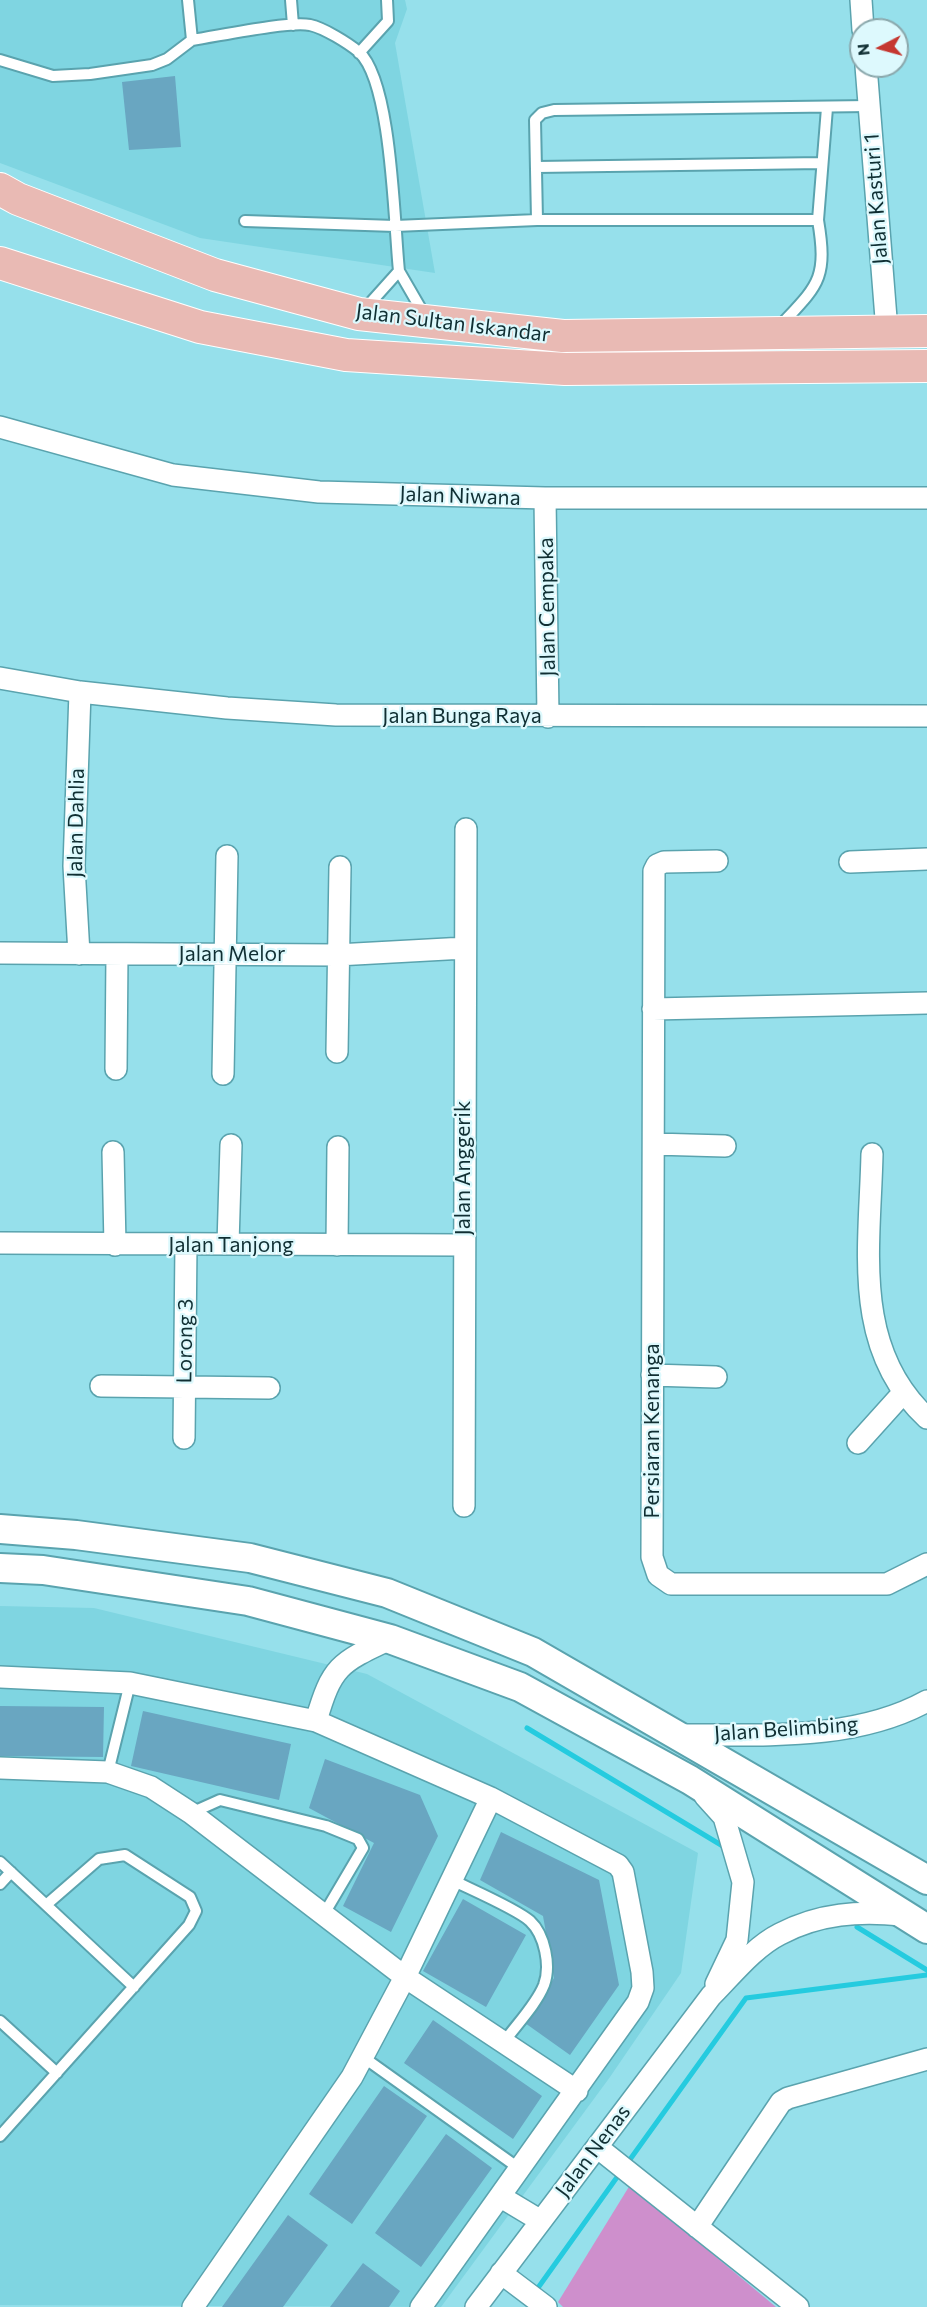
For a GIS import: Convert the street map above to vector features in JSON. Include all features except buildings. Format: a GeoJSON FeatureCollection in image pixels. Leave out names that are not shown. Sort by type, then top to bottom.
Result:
{"type":"FeatureCollection","features":[{"type":"Feature","properties":{"kind":"main road","name":"Jalan Sultan Iskandar"},"geometry":{"type":"LineString","coordinates":[[0,189],[18,199],[215,275],[360,314],[563,336],[927,331]]}},
{"type":"Feature","properties":{"kind":"main road","name":"Jalan Sultan Iskandar"},"geometry":{"type":"LineString","coordinates":[[0,263],[200,327],[346,355],[565,369],[927,366]]}},
{"type":"Feature","properties":{"kind":"main road"},"geometry":{"type":"LineString","coordinates":[[0,1529],[76,1535],[250,1558],[387,1593],[533,1652],[927,1880]]}},
{"type":"Feature","properties":{"kind":"main road"},"geometry":{"type":"LineString","coordinates":[[0,1568],[43,1570],[248,1601],[390,1639],[520,1687],[690,1780],[915,1922]]}},
{"type":"Feature","properties":{"kind":"street"},"geometry":{"type":"LineString","coordinates":[[861,0],[862,18]]}},
{"type":"Feature","properties":{"kind":"street","name":"Jalan Kasturi 1"},"geometry":{"type":"LineString","coordinates":[[867,78],[887,332]]}},
{"type":"Feature","properties":{"kind":"street","name":"Jalan Niwana"},"geometry":{"type":"LineString","coordinates":[[0,427],[172,475],[319,492],[545,498],[927,498]]}},
{"type":"Feature","properties":{"kind":"street","name":"Jalan Cempaka"},"geometry":{"type":"LineString","coordinates":[[545,498],[548,717]]}},
{"type":"Feature","properties":{"kind":"street","name":"Jalan Bunga Raya"},"geometry":{"type":"LineString","coordinates":[[0,678],[80,692],[227,708],[336,715],[927,716]]}},
{"type":"Feature","properties":{"kind":"street","name":"Jalan Dahlia"},"geometry":{"type":"LineString","coordinates":[[79,954],[74,866],[80,692]]}},
{"type":"Feature","properties":{"kind":"street","name":"Jalan Anggerik"},"geometry":{"type":"LineString","coordinates":[[464,1506],[466,829]]}},
{"type":"Feature","properties":{"kind":"street"},"geometry":{"type":"LineString","coordinates":[[224,1074],[227,856]]}},
{"type":"Feature","properties":{"kind":"street"},"geometry":{"type":"LineString","coordinates":[[850,862],[927,859]]}},
{"type":"Feature","properties":{"kind":"street","name":"Persiaran Kenanga"},"geometry":{"type":"LineString","coordinates":[[717,861],[664,862],[657,865],[654,871],[652,1557],[658,1575],[671,1584],[887,1584],[927,1564]]}},
{"type":"Feature","properties":{"kind":"street"},"geometry":{"type":"LineString","coordinates":[[337,1052],[340,867]]}},
{"type":"Feature","properties":{"kind":"street","name":"Jalan Melor"},"geometry":{"type":"LineString","coordinates":[[0,953],[337,955],[465,948]]}},
{"type":"Feature","properties":{"kind":"street"},"geometry":{"type":"LineString","coordinates":[[116,1069],[117,954]]}},
{"type":"Feature","properties":{"kind":"street"},"geometry":{"type":"LineString","coordinates":[[653,1009],[927,1003]]}},
{"type":"Feature","properties":{"kind":"street"},"geometry":{"type":"LineString","coordinates":[[654,1144],[724,1146]]}},
{"type":"Feature","properties":{"kind":"street"},"geometry":{"type":"LineString","coordinates":[[228,1244],[231,1145]]}},
{"type":"Feature","properties":{"kind":"street"},"geometry":{"type":"LineString","coordinates":[[337,1245],[338,1147]]}},
{"type":"Feature","properties":{"kind":"street"},"geometry":{"type":"LineString","coordinates":[[113,1152],[115,1245]]}},
{"type":"Feature","properties":{"kind":"street"},"geometry":{"type":"LineString","coordinates":[[872,1154],[869,1279],[872,1316],[883,1356],[903,1393],[927,1418]]}},
{"type":"Feature","properties":{"kind":"street","name":"Jalan Tanjong"},"geometry":{"type":"LineString","coordinates":[[0,1243],[463,1245]]}},
{"type":"Feature","properties":{"kind":"street","name":"Lorong 3"},"geometry":{"type":"LineString","coordinates":[[184,1438],[186,1244]]}},
{"type":"Feature","properties":{"kind":"street"},"geometry":{"type":"LineString","coordinates":[[652,1375],[716,1377]]}},
{"type":"Feature","properties":{"kind":"street"},"geometry":{"type":"LineString","coordinates":[[101,1386],[185,1389],[269,1388]]}},
{"type":"Feature","properties":{"kind":"street"},"geometry":{"type":"LineString","coordinates":[[858,1443],[903,1393]]}},
{"type":"Feature","properties":{"kind":"street"},"geometry":{"type":"LineString","coordinates":[[316,1721],[327,1685],[348,1659],[390,1639]]}},
{"type":"Feature","properties":{"kind":"street"},"geometry":{"type":"LineString","coordinates":[[0,1677],[130,1683],[316,1721],[491,1798],[618,1864],[626,1882],[643,1988],[638,2002],[577,2091],[421,2307]]}},
{"type":"Feature","properties":{"kind":"street","name":"Jalan Belimbing"},"geometry":{"type":"LineString","coordinates":[[677,1735],[805,1732],[862,1725],[927,1701]]}},
{"type":"Feature","properties":{"kind":"street"},"geometry":{"type":"LineString","coordinates":[[0,1768],[108,1772],[151,1787],[191,1813],[405,1977],[577,2091]]}},
{"type":"Feature","properties":{"kind":"street","name":"Jalan Nenas"},"geometry":{"type":"LineString","coordinates":[[690,1780],[724,1817],[743,1882],[737,1940],[711,1996]]}},
{"type":"Feature","properties":{"kind":"street"},"geometry":{"type":"LineString","coordinates":[[193,2307],[352,2078],[405,1977],[491,1798]]}},
{"type":"Feature","properties":{"kind":"street","name":"Jalan Nenas"},"geometry":{"type":"LineString","coordinates":[[476,2307],[711,1996],[751,1956],[779,1934],[817,1919],[861,1912],[915,1922]]}},
{"type":"Feature","properties":{"kind":"street"},"geometry":{"type":"LineString","coordinates":[[697,2227],[781,2102],[788,2097],[927,2059]]}},
{"type":"Feature","properties":{"kind":"street"},"geometry":{"type":"LineString","coordinates":[[597,2147],[798,2307]]}},
{"type":"Feature","properties":{"kind":"street"},"geometry":{"type":"LineString","coordinates":[[501,2197],[541,2221]]}},
{"type":"Feature","properties":{"kind":"street"},"geometry":{"type":"LineString","coordinates":[[501,2273],[546,2307]]}},
{"type":"Feature","properties":{"kind":"lane"},"geometry":{"type":"LineString","coordinates":[[188,0],[192,39]]}},
{"type":"Feature","properties":{"kind":"lane"},"geometry":{"type":"LineString","coordinates":[[291,0],[293,25]]}},
{"type":"Feature","properties":{"kind":"lane"},"geometry":{"type":"LineString","coordinates":[[359,53],[388,21],[387,0]]}},
{"type":"Feature","properties":{"kind":"lane"},"geometry":{"type":"LineString","coordinates":[[0,60],[53,76],[90,74],[152,65],[167,59],[192,39],[293,25],[311,25],[359,53],[374,78],[385,118],[399,271],[429,323]]}},
{"type":"Feature","properties":{"kind":"lane"},"geometry":{"type":"LineString","coordinates":[[537,220],[535,120],[542,113],[554,110],[869,106]]}},
{"type":"Feature","properties":{"kind":"lane"},"geometry":{"type":"LineString","coordinates":[[773,333],[814,289],[823,253],[818,220],[827,108]]}},
{"type":"Feature","properties":{"kind":"lane"},"geometry":{"type":"LineString","coordinates":[[537,167],[822,163]]}},
{"type":"Feature","properties":{"kind":"lane"},"geometry":{"type":"LineString","coordinates":[[245,221],[395,226],[537,220],[818,220]]}},
{"type":"Feature","properties":{"kind":"lane"},"geometry":{"type":"LineString","coordinates":[[360,314],[399,271]]}},
{"type":"Feature","properties":{"kind":"lane"},"geometry":{"type":"LineString","coordinates":[[108,1772],[130,1683]]}},
{"type":"Feature","properties":{"kind":"lane"},"geometry":{"type":"LineString","coordinates":[[191,1813],[220,1800],[326,1826],[358,1839],[363,1848],[324,1914]]}},
{"type":"Feature","properties":{"kind":"lane"},"geometry":{"type":"LineString","coordinates":[[0,2136],[189,1926],[196,1911],[190,1897],[125,1855],[99,1859],[46,1905]]}},
{"type":"Feature","properties":{"kind":"lane"},"geometry":{"type":"LineString","coordinates":[[0,1862],[134,1987]]}},
{"type":"Feature","properties":{"kind":"lane"},"geometry":{"type":"LineString","coordinates":[[0,1884],[11,1872]]}},
{"type":"Feature","properties":{"kind":"lane"},"geometry":{"type":"LineString","coordinates":[[452,1880],[529,1920],[540,1934],[546,1955],[547,1973],[543,1987],[504,2042]]}},
{"type":"Feature","properties":{"kind":"lane"},"geometry":{"type":"LineString","coordinates":[[0,2021],[57,2073]]}},
{"type":"Feature","properties":{"kind":"lane"},"geometry":{"type":"LineString","coordinates":[[363,2057],[520,2169]]}},
{"type":"Feature","properties":{"kind":"shaded area"},"geometry":{"type":"Polygon","coordinates":[[[0,0],[405,0],[407,9],[395,43],[435,273],[200,238],[0,163],[0,0]]]}},
{"type":"Feature","properties":{"kind":"shaded area"},"geometry":{"type":"Polygon","coordinates":[[[0,1606],[94,1608],[367,1674],[698,1853],[681,1973],[610,2077],[441,2307],[0,2305],[0,1606]]]}},
{"type":"Feature","properties":{"kind":"shaded area"},"geometry":{"type":"Polygon","coordinates":[[[630,2185],[776,2307],[563,2307],[558,2302],[630,2185]]]}},
{"type":"Feature","properties":{"kind":"waterway"},"geometry":{"type":"LineString","coordinates":[[527,1728],[726,1848]]}},
{"type":"Feature","properties":{"kind":"waterway"},"geometry":{"type":"LineString","coordinates":[[857,1927],[927,1970]]}},
{"type":"Feature","properties":{"kind":"waterway"},"geometry":{"type":"LineString","coordinates":[[626,2165],[746,1998],[927,1975]]}},
{"type":"Feature","properties":{"kind":"waterway"},"geometry":{"type":"LineString","coordinates":[[535,2292],[620,2173]]}}]}
